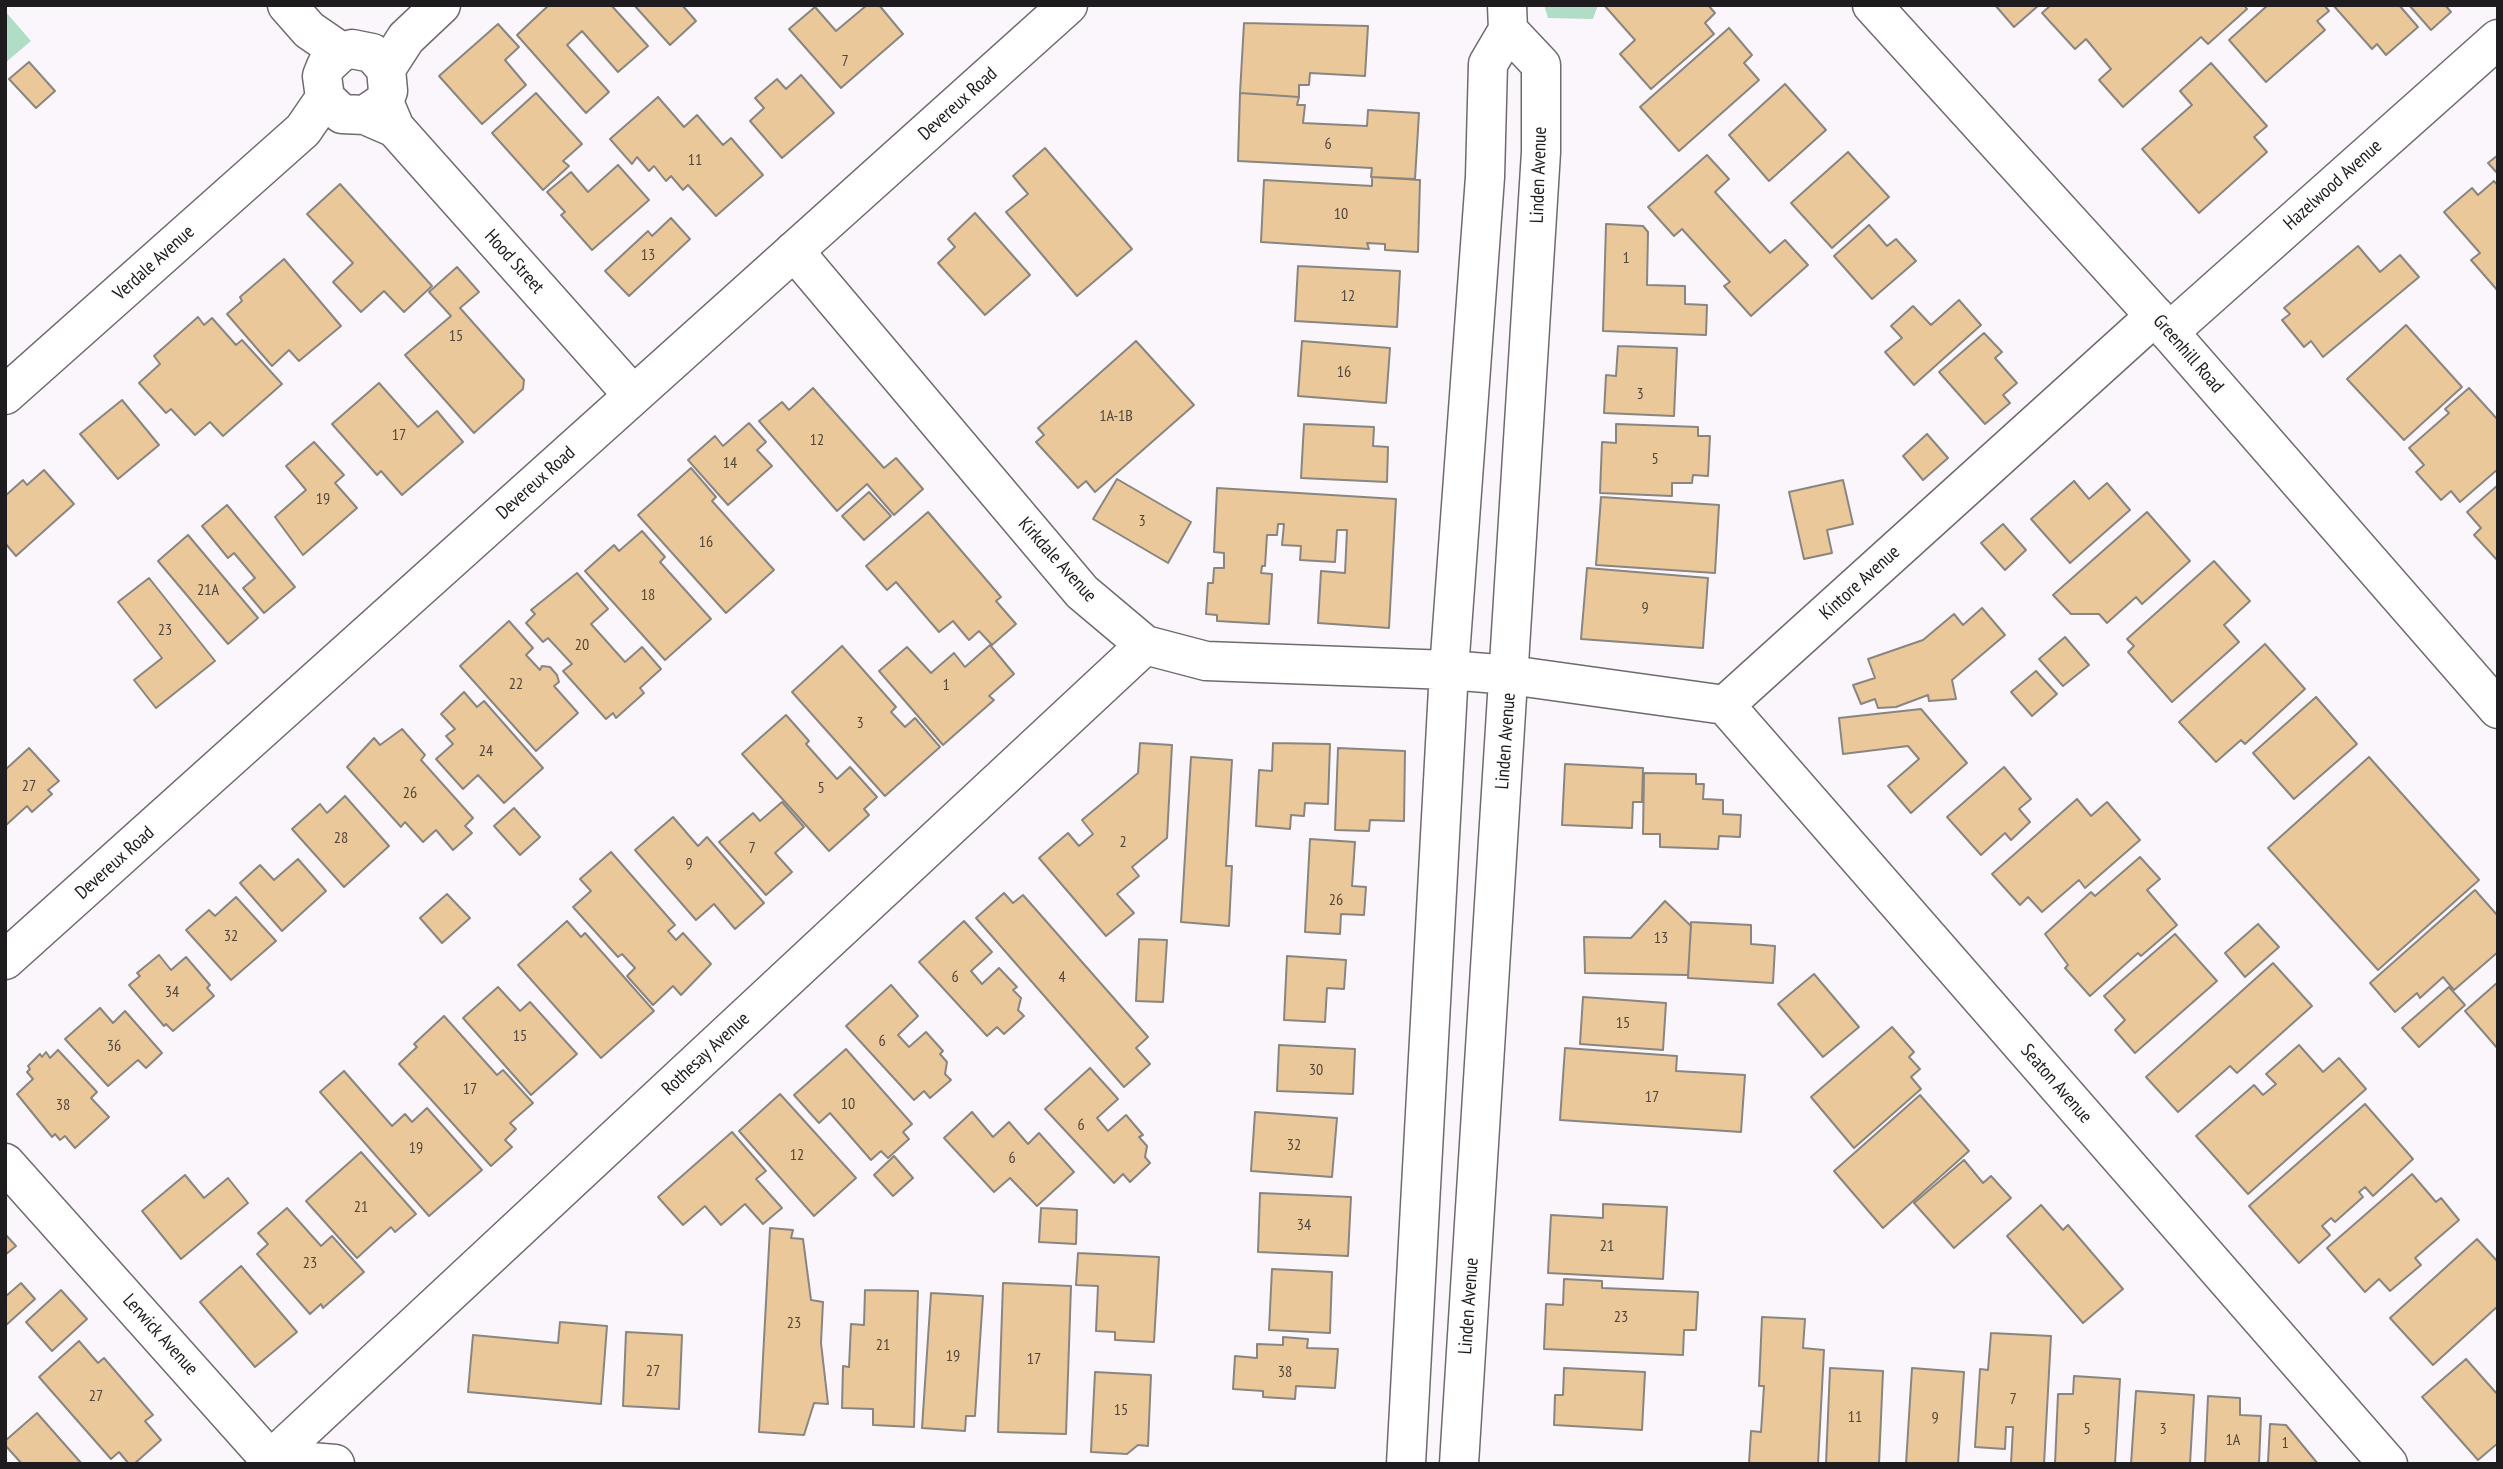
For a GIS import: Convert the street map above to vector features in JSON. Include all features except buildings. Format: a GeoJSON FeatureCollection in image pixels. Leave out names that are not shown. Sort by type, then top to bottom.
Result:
{"type":"FeatureCollection","features":[{"type":"Feature","properties":{"kind":"street","name":"Verdale Avenue"},"geometry":{"type":"LineString","coordinates":[[5,396],[303,130],[364,83],[442,5]]}},
{"type":"Feature","properties":{"kind":"street","name":"Devereux Road"},"geometry":{"type":"LineString","coordinates":[[5,961],[1068,5]]}},
{"type":"Feature","properties":{"kind":"street","name":"Greenhill Road"},"geometry":{"type":"LineString","coordinates":[[1872,5],[2162,324],[2498,709]]}},
{"type":"Feature","properties":{"kind":"street","name":"Hood Street"},"geometry":{"type":"LineString","coordinates":[[298,18],[364,83],[633,395]]}},
{"type":"Feature","properties":{"kind":"street","name":"Linden Avenue"},"geometry":{"type":"LineString","coordinates":[[1406,1464],[1449,670],[1483,198],[1488,64],[1508,18]]}},
{"type":"Feature","properties":{"kind":"street","name":"Linden Avenue"},"geometry":{"type":"LineString","coordinates":[[1459,1464],[1539,201],[1541,65],[1508,18]]}},
{"type":"Feature","properties":{"kind":"street","name":"Hazelwood Avenue"},"geometry":{"type":"LineString","coordinates":[[2162,324],[2498,39]]}},
{"type":"Feature","properties":{"kind":"street"},"geometry":{"type":"LineString","coordinates":[[1483,198],[1539,201]]}},
{"type":"Feature","properties":{"kind":"street","name":"Kirkdale Avenue"},"geometry":{"type":"LineString","coordinates":[[794,251],[1082,592],[1145,645],[1206,661],[1449,670],[1510,676]]}},
{"type":"Feature","properties":{"kind":"street","name":"Kintore Avenue"},"geometry":{"type":"LineString","coordinates":[[1725,705],[2162,324]]}},
{"type":"Feature","properties":{"kind":"street","name":"Rothesay Avenue"},"geometry":{"type":"LineString","coordinates":[[271,1462],[1145,645]]}},
{"type":"Feature","properties":{"kind":"street"},"geometry":{"type":"LineString","coordinates":[[1510,676],[1725,705]]}},
{"type":"Feature","properties":{"kind":"street","name":"Seaton Avenue"},"geometry":{"type":"LineString","coordinates":[[1725,705],[2388,1464]]}},
{"type":"Feature","properties":{"kind":"street","name":"Lerwick Avenue"},"geometry":{"type":"LineString","coordinates":[[5,1163],[271,1462]]}},
{"type":"Feature","properties":{"kind":"street"},"geometry":{"type":"LineString","coordinates":[[271,1462],[335,1464]]}},
{"type":"Feature","properties":{"kind":"green space"},"geometry":{"type":"Polygon","coordinates":[[[1544,5],[1598,5],[1593,19],[1548,18],[1544,5]]]}},
{"type":"Feature","properties":{"kind":"green space"},"geometry":{"type":"Polygon","coordinates":[[[5,11],[31,41],[5,63],[5,11]]]}}]}
